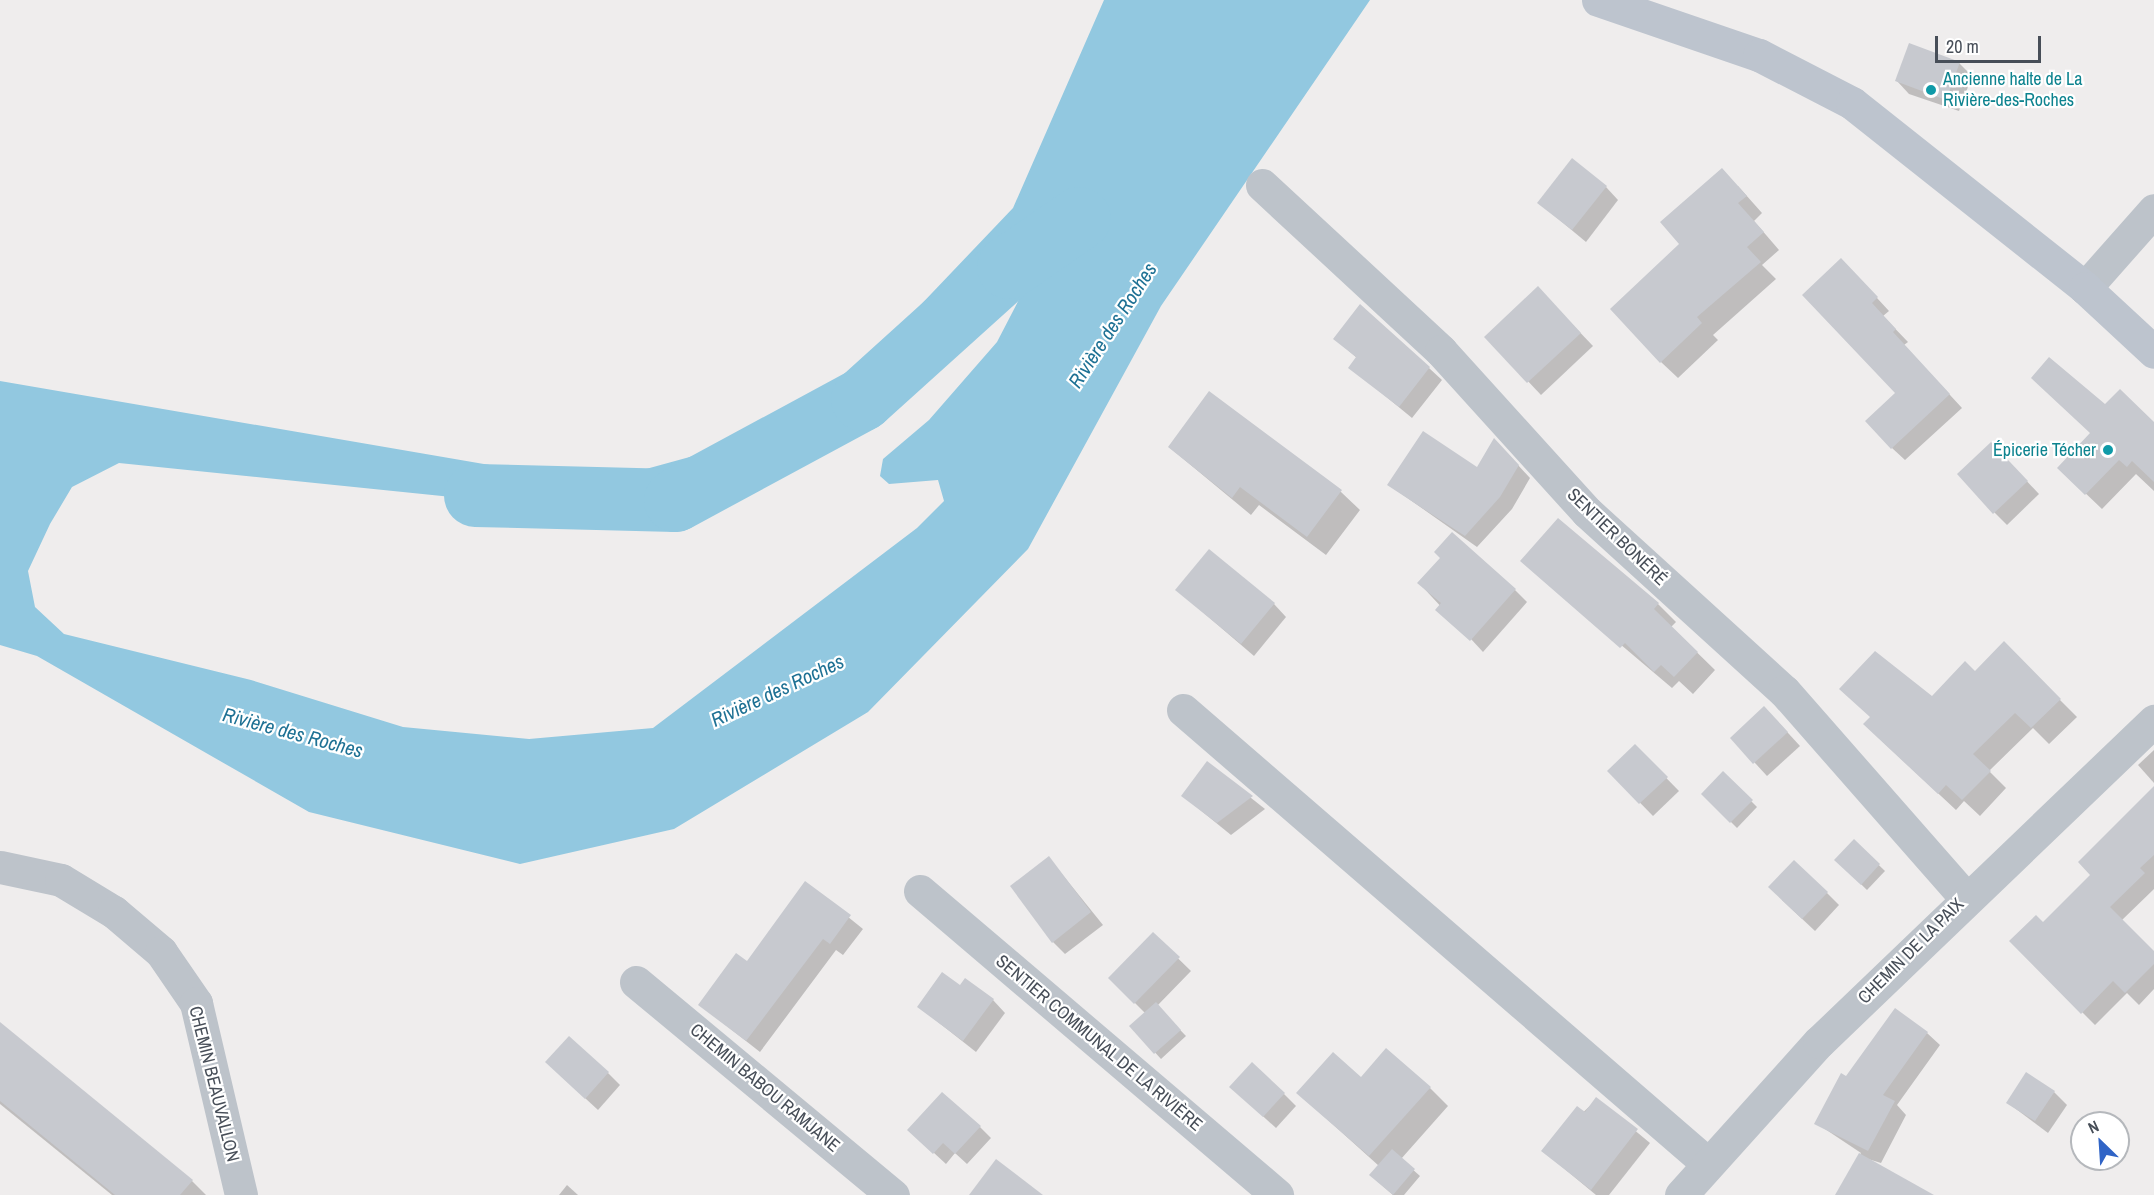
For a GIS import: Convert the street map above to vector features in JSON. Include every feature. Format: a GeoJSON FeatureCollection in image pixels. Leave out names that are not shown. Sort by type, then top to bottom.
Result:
{"type":"FeatureCollection","features":[{"type":"Feature","properties":{"kind":"main road"},"geometry":{"type":"LineString","coordinates":[[1598,0],[1759,55],[1852,103],[2085,288],[2154,352]]}},
{"type":"Feature","properties":{"kind":"street","name":"SENTIER BONÉRÉ"},"geometry":{"type":"LineString","coordinates":[[1262,185],[1441,351],[1587,512],[1784,691],[1965,897]]}},
{"type":"Feature","properties":{"kind":"street"},"geometry":{"type":"LineString","coordinates":[[2085,288],[2154,210]]}},
{"type":"Feature","properties":{"kind":"street"},"geometry":{"type":"LineString","coordinates":[[1183,710],[1706,1162]]}},
{"type":"Feature","properties":{"kind":"street","name":"CHEMIN DE LA PAIX"},"geometry":{"type":"LineString","coordinates":[[1681,1195],[1706,1162],[1965,897],[2154,721]]}},
{"type":"Feature","properties":{"kind":"street","name":"CHEMIN BEAUVALLON"},"geometry":{"type":"LineString","coordinates":[[0,867],[61,880],[114,912],[161,952],[196,1003],[241,1195]]}},
{"type":"Feature","properties":{"kind":"street","name":"SENTIER COMMUNAL DE LA RIVIÈRE"},"geometry":{"type":"LineString","coordinates":[[920,891],[1277,1195]]}},
{"type":"Feature","properties":{"kind":"street","name":"CHEMIN BABOU RAMJANE"},"geometry":{"type":"LineString","coordinates":[[636,982],[893,1195]]}},
{"type":"Feature","properties":{"kind":"water","name":"Rivière des Roches"},"geometry":{"type":"Polygon","coordinates":[[[1104,0],[1370,0],[1161,306],[1028,549],[868,712],[674,829],[520,864],[309,812],[37,656],[0,645],[0,381],[595,483],[737,444],[871,357],[1013,208],[1104,0]],[[1008,267],[969,293],[862,399],[794,448],[675,500],[481,500],[119,463],[72,487],[50,524],[28,571],[35,607],[64,634],[251,680],[403,727],[529,739],[653,728],[917,528],[944,501],[938,480],[889,484],[880,476],[883,459],[929,420],[997,342],[1027,284],[1008,267]]]}},
{"type":"Feature","properties":{"kind":"building"},"geometry":{"type":"Polygon","coordinates":[[[1909,43],[1960,62],[1946,100],[1895,81],[1909,43]]]}},
{"type":"Feature","properties":{"kind":"building"},"geometry":{"type":"Polygon","coordinates":[[[1572,158],[1607,186],[1572,230],[1537,203],[1572,158]]]}},
{"type":"Feature","properties":{"kind":"building"},"geometry":{"type":"Polygon","coordinates":[[[1722,168],[1747,196],[1738,203],[1764,232],[1747,247],[1761,262],[1697,317],[1702,323],[1660,363],[1610,309],[1679,244],[1660,222],[1722,168]]]}},
{"type":"Feature","properties":{"kind":"building"},"geometry":{"type":"Polygon","coordinates":[[[1841,258],[1878,297],[1872,303],[1896,329],[1893,332],[1950,394],[1891,449],[1865,421],[1895,393],[1802,295],[1841,258]]]}},
{"type":"Feature","properties":{"kind":"building"},"geometry":{"type":"Polygon","coordinates":[[[1538,286],[1581,333],[1527,383],[1484,337],[1538,286]]]}},
{"type":"Feature","properties":{"kind":"building"},"geometry":{"type":"Polygon","coordinates":[[[1360,304],[1430,367],[1399,407],[1348,368],[1356,357],[1333,339],[1360,304]]]}},
{"type":"Feature","properties":{"kind":"building","name":"Épicerie Técher"},"geometry":{"type":"Polygon","coordinates":[[[2049,357],[2105,404],[2120,389],[2154,422],[2154,482],[2132,461],[2127,467],[2119,460],[2085,495],[2057,468],[2090,433],[2031,378],[2049,357]]]}},
{"type":"Feature","properties":{"kind":"building"},"geometry":{"type":"Polygon","coordinates":[[[1209,391],[1342,490],[1307,537],[1240,487],[1232,498],[1168,447],[1209,391]]]}},
{"type":"Feature","properties":{"kind":"building"},"geometry":{"type":"Polygon","coordinates":[[[1423,431],[1477,467],[1494,438],[1519,465],[1500,497],[1465,536],[1387,485],[1423,431]]]}},
{"type":"Feature","properties":{"kind":"building"},"geometry":{"type":"Polygon","coordinates":[[[1991,442],[2028,481],[1993,514],[1957,474],[1991,442]]]}},
{"type":"Feature","properties":{"kind":"building"},"geometry":{"type":"Polygon","coordinates":[[[1558,518],[1659,603],[1654,609],[1698,652],[1674,677],[1661,665],[1654,672],[1625,643],[1620,648],[1520,561],[1558,518]]]}},
{"type":"Feature","properties":{"kind":"building"},"geometry":{"type":"Polygon","coordinates":[[[1452,532],[1516,589],[1470,641],[1435,610],[1441,603],[1417,583],[1440,558],[1434,552],[1452,532]]]}},
{"type":"Feature","properties":{"kind":"building"},"geometry":{"type":"Polygon","coordinates":[[[1209,549],[1275,603],[1241,644],[1175,590],[1209,549]]]}},
{"type":"Feature","properties":{"kind":"building"},"geometry":{"type":"Polygon","coordinates":[[[2004,641],[2061,699],[2031,728],[2015,713],[1973,754],[1991,771],[1962,800],[1946,785],[1938,794],[1863,724],[1870,717],[1839,689],[1875,651],[1932,696],[1965,661],[1975,671],[2004,641]]]}},
{"type":"Feature","properties":{"kind":"building"},"geometry":{"type":"Polygon","coordinates":[[[1764,706],[1788,732],[1753,764],[1730,738],[1764,706]]]}},
{"type":"Feature","properties":{"kind":"building"},"geometry":{"type":"Polygon","coordinates":[[[1635,744],[1668,777],[1639,804],[1607,771],[1635,744]]]}},
{"type":"Feature","properties":{"kind":"building"},"geometry":{"type":"Polygon","coordinates":[[[1207,761],[1253,796],[1217,823],[1181,796],[1207,761]]]}},
{"type":"Feature","properties":{"kind":"building"},"geometry":{"type":"Polygon","coordinates":[[[1723,771],[1753,800],[1730,823],[1701,794],[1723,771]]]}},
{"type":"Feature","properties":{"kind":"building"},"geometry":{"type":"Polygon","coordinates":[[[2154,786],[2154,855],[2140,868],[2145,873],[2110,907],[2154,951],[2154,964],[2125,993],[2113,981],[2081,1014],[2009,941],[2036,915],[2043,922],[2090,875],[2078,862],[2154,786]]]}},
{"type":"Feature","properties":{"kind":"building"},"geometry":{"type":"Polygon","coordinates":[[[1854,839],[1880,864],[1861,885],[1834,860],[1854,839]]]}},
{"type":"Feature","properties":{"kind":"building"},"geometry":{"type":"Polygon","coordinates":[[[1049,856],[1091,912],[1052,943],[1010,886],[1049,856]]]}},
{"type":"Feature","properties":{"kind":"building"},"geometry":{"type":"Polygon","coordinates":[[[1794,860],[1828,892],[1802,919],[1768,887],[1794,860]]]}},
{"type":"Feature","properties":{"kind":"building"},"geometry":{"type":"Polygon","coordinates":[[[805,881],[851,915],[830,944],[823,939],[746,1041],[698,1005],[736,953],[747,961],[805,881]]]}},
{"type":"Feature","properties":{"kind":"building"},"geometry":{"type":"Polygon","coordinates":[[[1153,932],[1180,957],[1134,1004],[1108,978],[1153,932]]]}},
{"type":"Feature","properties":{"kind":"building"},"geometry":{"type":"Polygon","coordinates":[[[942,972],[960,985],[965,978],[994,999],[963,1041],[917,1007],[942,972]]]}},
{"type":"Feature","properties":{"kind":"building"},"geometry":{"type":"Polygon","coordinates":[[[1156,1002],[1181,1030],[1154,1054],[1129,1026],[1156,1002]]]}},
{"type":"Feature","properties":{"kind":"building"},"geometry":{"type":"Polygon","coordinates":[[[1895,1008],[1928,1032],[1883,1095],[1895,1101],[1868,1151],[1814,1124],[1841,1073],[1846,1076],[1895,1008]]]}},
{"type":"Feature","properties":{"kind":"building"},"geometry":{"type":"Polygon","coordinates":[[[0,1022],[193,1180],[180,1195],[115,1195],[0,1101],[0,1022]]]}},
{"type":"Feature","properties":{"kind":"building"},"geometry":{"type":"Polygon","coordinates":[[[569,1036],[609,1072],[585,1099],[545,1062],[569,1036]]]}},
{"type":"Feature","properties":{"kind":"building"},"geometry":{"type":"Polygon","coordinates":[[[1386,1048],[1431,1087],[1369,1156],[1296,1093],[1333,1052],[1361,1077],[1386,1048]]]}},
{"type":"Feature","properties":{"kind":"building"},"geometry":{"type":"Polygon","coordinates":[[[1252,1062],[1285,1093],[1263,1117],[1229,1087],[1252,1062]]]}},
{"type":"Feature","properties":{"kind":"building"},"geometry":{"type":"Polygon","coordinates":[[[2026,1072],[2055,1091],[2035,1121],[2006,1103],[2026,1072]]]}},
{"type":"Feature","properties":{"kind":"building"},"geometry":{"type":"Polygon","coordinates":[[[942,1092],[981,1126],[955,1154],[943,1143],[933,1154],[907,1130],[942,1092]]]}},
{"type":"Feature","properties":{"kind":"building"},"geometry":{"type":"Polygon","coordinates":[[[1596,1097],[1638,1129],[1591,1190],[1541,1151],[1577,1106],[1585,1112],[1596,1097]]]}},
{"type":"Feature","properties":{"kind":"building"},"geometry":{"type":"Polygon","coordinates":[[[1392,1149],[1415,1169],[1393,1195],[1369,1175],[1392,1149]]]}},
{"type":"Feature","properties":{"kind":"building"},"geometry":{"type":"Polygon","coordinates":[[[1859,1153],[1934,1195],[1835,1195],[1859,1153]]]}},
{"type":"Feature","properties":{"kind":"building"},"geometry":{"type":"Polygon","coordinates":[[[996,1159],[1043,1195],[969,1195],[996,1159]]]}},
{"type":"Feature","properties":{"kind":"waterway"},"geometry":{"type":"LineString","coordinates":[[475,495],[675,500],[862,399],[1008,267],[1079,218]]}},
{"type":"Feature","properties":{"kind":"place","name":"Ancienne halte de La Rivière-des-Roches"},"geometry":{"type":"Point","coordinates":[1931,90]}},
{"type":"Feature","properties":{"kind":"place","name":"Épicerie Técher"},"geometry":{"type":"Point","coordinates":[2108,450]}}]}
